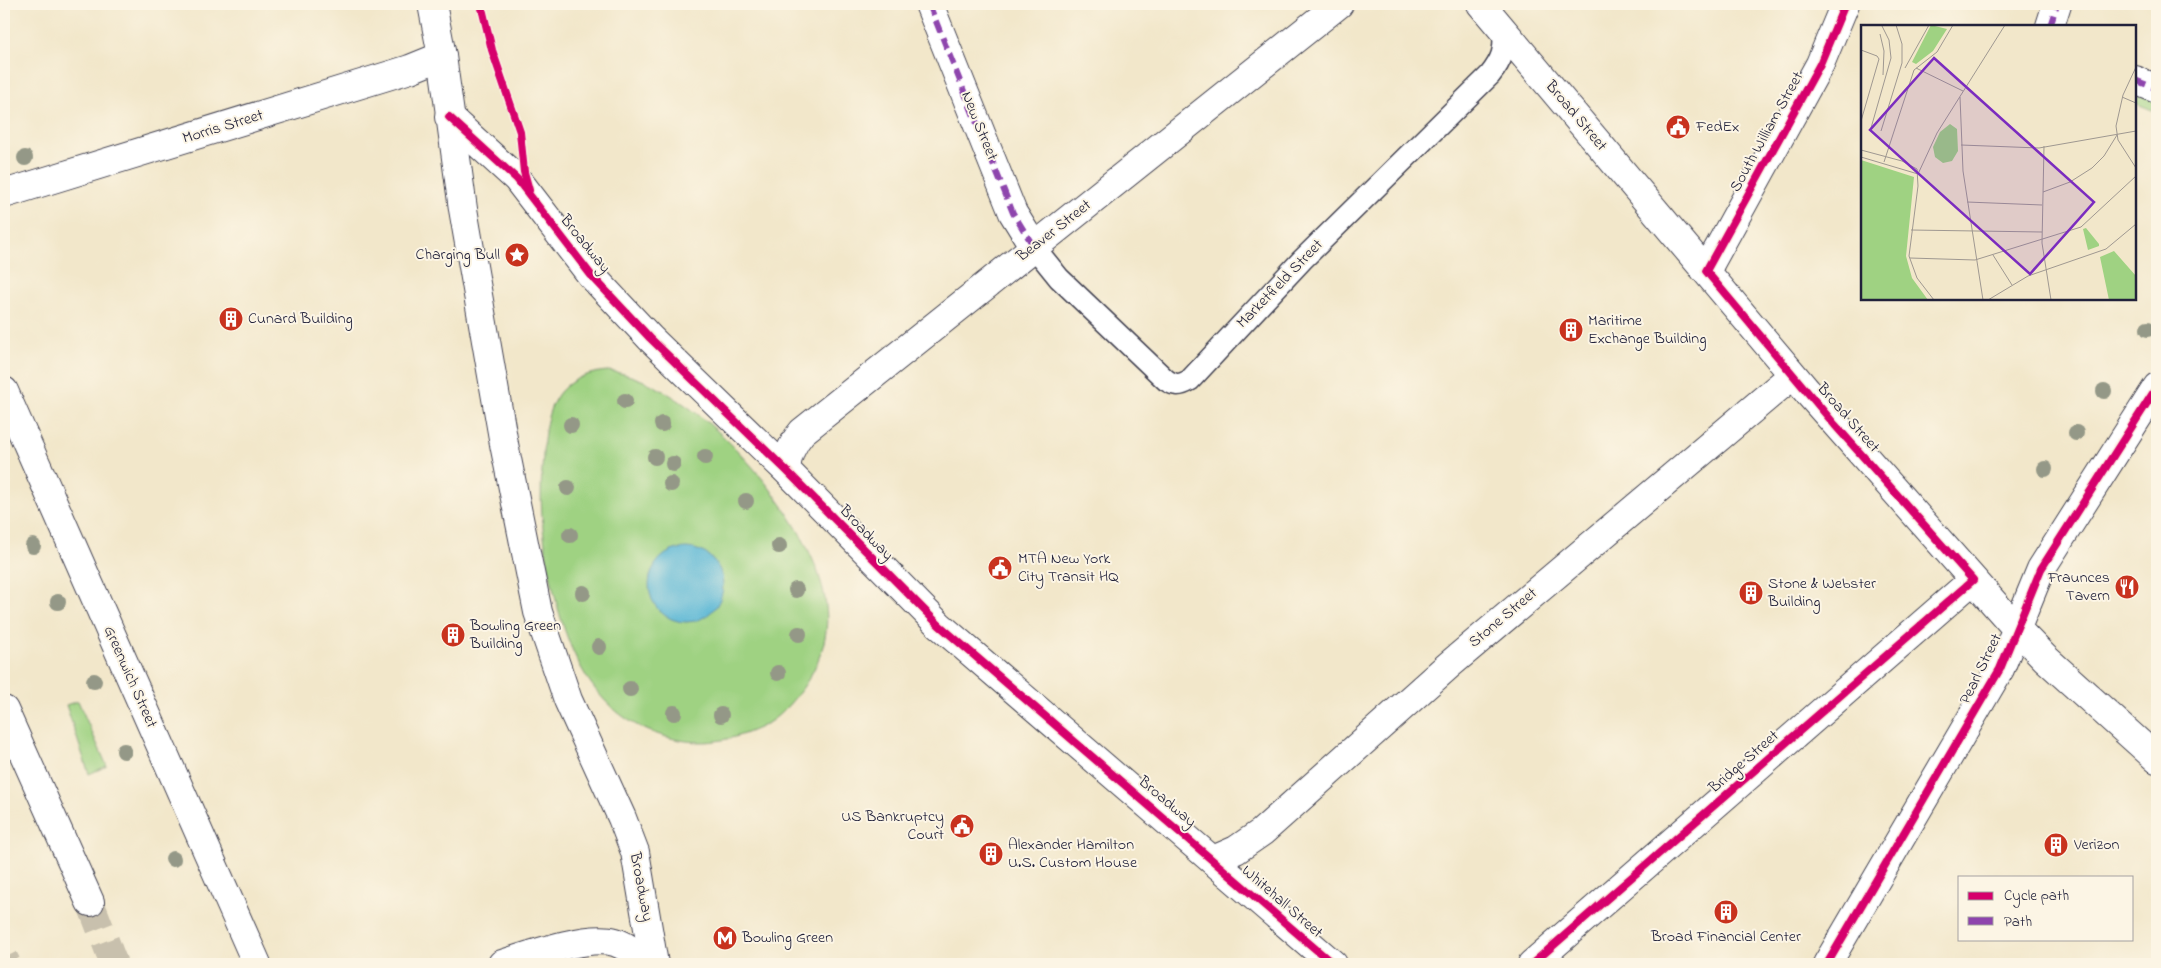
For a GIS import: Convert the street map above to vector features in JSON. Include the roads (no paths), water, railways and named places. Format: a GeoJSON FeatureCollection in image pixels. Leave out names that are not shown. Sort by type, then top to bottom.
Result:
{"type":"FeatureCollection","features":[{"type":"Feature","properties":{"kind":"main road","name":"Broadway"},"geometry":{"type":"LineString","coordinates":[[432,4],[442,56],[463,209],[504,444],[538,612],[568,700],[635,852],[654,964]]}},
{"type":"Feature","properties":{"kind":"main road","name":"New Street"},"geometry":{"type":"LineString","coordinates":[[929,4],[1013,212],[1034,247]]}},
{"type":"Feature","properties":{"kind":"main road","name":"Beaver Street"},"geometry":{"type":"LineString","coordinates":[[786,470],[794,442],[802,432],[1339,4]]}},
{"type":"Feature","properties":{"kind":"main road","name":"Broad Street"},"geometry":{"type":"LineString","coordinates":[[1481,4],[1793,375],[1973,580],[2045,658],[2157,759]]}},
{"type":"Feature","properties":{"kind":"main road","name":"South William Street"},"geometry":{"type":"LineString","coordinates":[[1706,271],[1820,64],[1845,4]]}},
{"type":"Feature","properties":{"kind":"main road"},"geometry":{"type":"LineString","coordinates":[[2050,25],[2057,4]]}},
{"type":"Feature","properties":{"kind":"main road","name":"Morris Street"},"geometry":{"type":"LineString","coordinates":[[4,194],[410,69],[442,56]]}},
{"type":"Feature","properties":{"kind":"main road"},"geometry":{"type":"LineString","coordinates":[[2136,80],[2157,89]]}},
{"type":"Feature","properties":{"kind":"main road","name":"Broadway"},"geometry":{"type":"LineString","coordinates":[[449,117],[518,180],[590,274],[632,319],[940,625],[1213,860]]}},
{"type":"Feature","properties":{"kind":"main road","name":"Stone Street"},"geometry":{"type":"LineString","coordinates":[[1213,860],[1236,850],[1262,832],[1449,665],[1793,375]]}},
{"type":"Feature","properties":{"kind":"main road","name":"Pearl Street"},"geometry":{"type":"LineString","coordinates":[[1828,964],[1993,681],[2041,569],[2157,387]]}},
{"type":"Feature","properties":{"kind":"main road","name":"Greenwich Street"},"geometry":{"type":"LineString","coordinates":[[4,391],[256,964]]}},
{"type":"Feature","properties":{"kind":"main road","name":"Bridge Street"},"geometry":{"type":"LineString","coordinates":[[1532,964],[1973,580]]}},
{"type":"Feature","properties":{"kind":"main road"},"geometry":{"type":"LineString","coordinates":[[4,710],[90,902]]}},
{"type":"Feature","properties":{"kind":"main road","name":"Whitehall Street"},"geometry":{"type":"LineString","coordinates":[[1213,860],[1333,964]]}},
{"type":"Feature","properties":{"kind":"main road"},"geometry":{"type":"LineString","coordinates":[[502,964],[578,942],[598,939],[626,946],[647,964]]}},
{"type":"Feature","properties":{"kind":"lane","name":"Marketfield Street"},"geometry":{"type":"LineString","coordinates":[[1034,247],[1059,278],[1166,380],[1174,385],[1182,385],[1190,380],[1302,260],[1490,75],[1503,57],[1505,40],[1503,30]]}},
{"type":"Feature","properties":{"kind":"water"},"geometry":{"type":"Polygon","coordinates":[[[679,548],[693,548],[707,554],[717,564],[723,578],[721,599],[707,616],[693,622],[679,622],[665,616],[655,606],[649,592],[649,578],[655,564],[665,554],[679,548]]]}},
{"type":"Feature","properties":{"kind":"tunnel"},"geometry":{"type":"LineString","coordinates":[[90,902],[114,964]]}},
{"type":"Feature","properties":{"kind":"tunnel"},"geometry":{"type":"LineString","coordinates":[[4,958],[7,964]]}},
{"type":"Feature","properties":{"kind":"place","name":"FedEx"},"geometry":{"type":"Point","coordinates":[1678,127]}},
{"type":"Feature","properties":{"kind":"place","name":"Charging Bull"},"geometry":{"type":"Point","coordinates":[517,255]}},
{"type":"Feature","properties":{"kind":"place","name":"Cunard Building"},"geometry":{"type":"Point","coordinates":[231,319]}},
{"type":"Feature","properties":{"kind":"place","name":"Maritime Exchange Building"},"geometry":{"type":"Point","coordinates":[1571,330]}},
{"type":"Feature","properties":{"kind":"place","name":"MTA New York City Transit HQ"},"geometry":{"type":"Point","coordinates":[1000,568]}},
{"type":"Feature","properties":{"kind":"place","name":"Fraunces Tavern"},"geometry":{"type":"Point","coordinates":[2127,587]}},
{"type":"Feature","properties":{"kind":"place","name":"Stone & Webster Building"},"geometry":{"type":"Point","coordinates":[1751,593]}},
{"type":"Feature","properties":{"kind":"place","name":"Bowling Green Building"},"geometry":{"type":"Point","coordinates":[453,635]}},
{"type":"Feature","properties":{"kind":"place","name":"US Bankruptcy Court"},"geometry":{"type":"Point","coordinates":[962,826]}},
{"type":"Feature","properties":{"kind":"place","name":"Verizon"},"geometry":{"type":"Point","coordinates":[2056,845]}},
{"type":"Feature","properties":{"kind":"place","name":"Alexander Hamilton U.S. Custom House"},"geometry":{"type":"Point","coordinates":[991,854]}},
{"type":"Feature","properties":{"kind":"place","name":"Broad Financial Center"},"geometry":{"type":"Point","coordinates":[1726,912]}},
{"type":"Feature","properties":{"kind":"place","name":"Bowling Green"},"geometry":{"type":"Point","coordinates":[725,938]}}]}
